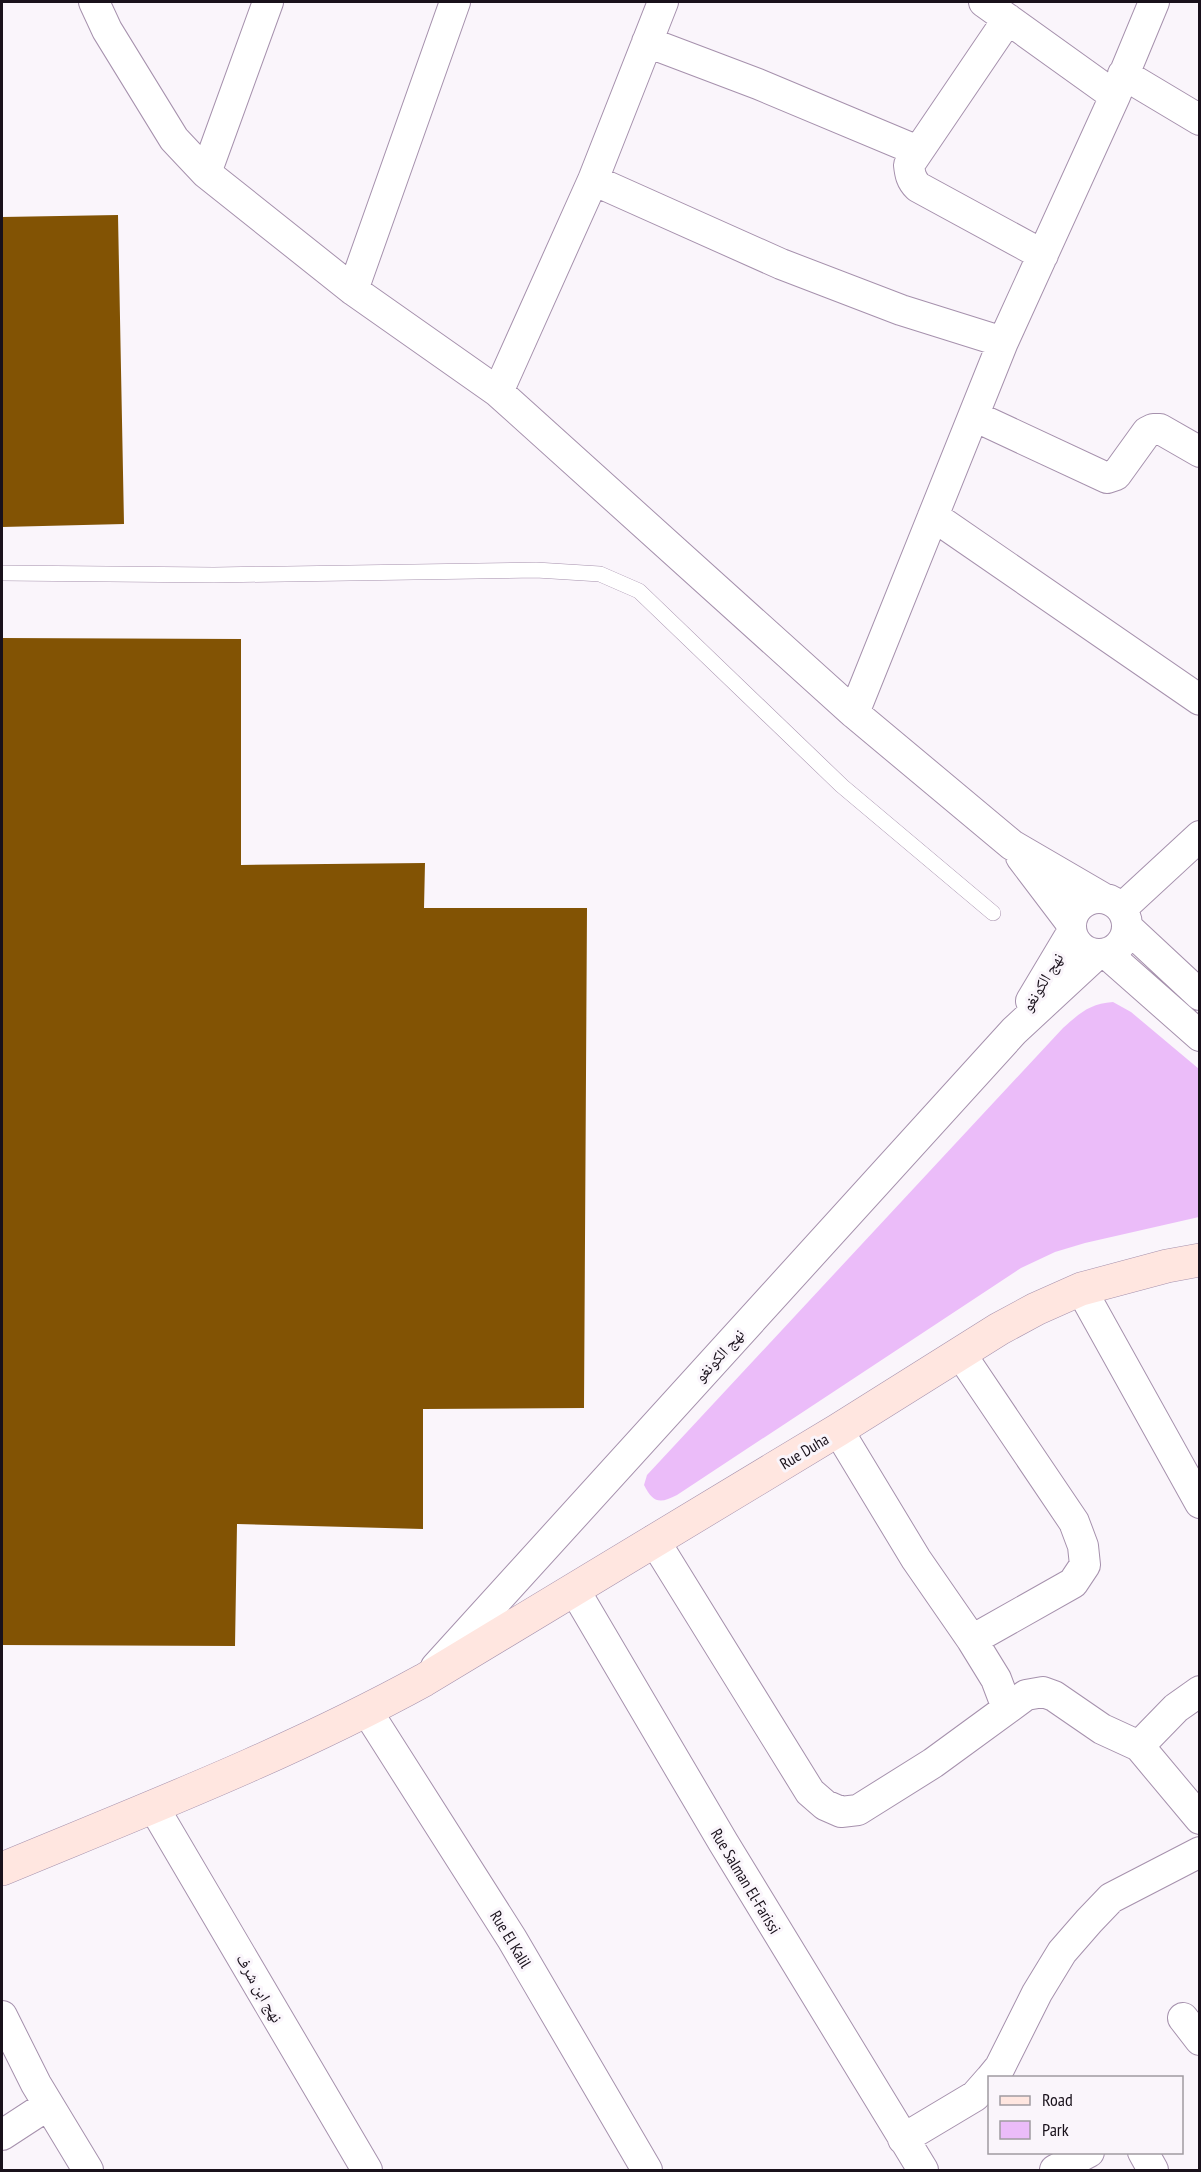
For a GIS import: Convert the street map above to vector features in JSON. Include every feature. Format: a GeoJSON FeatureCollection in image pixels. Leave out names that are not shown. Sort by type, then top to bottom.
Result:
{"type":"FeatureCollection","features":[{"type":"Feature","properties":{"kind":"street"},"geometry":{"type":"LineString","coordinates":[[94,2],[113,40],[174,139],[206,173],[353,290],[498,392],[854,713],[1012,845],[1118,911],[1200,995]]}},
{"type":"Feature","properties":{"kind":"street"},"geometry":{"type":"LineString","coordinates":[[206,173],[268,2]]}},
{"type":"Feature","properties":{"kind":"street"},"geometry":{"type":"LineString","coordinates":[[353,290],[455,2]]}},
{"type":"Feature","properties":{"kind":"street"},"geometry":{"type":"LineString","coordinates":[[498,392],[593,180],[663,2]]}},
{"type":"Feature","properties":{"kind":"street"},"geometry":{"type":"LineString","coordinates":[[984,2],[1008,19],[1119,85],[1200,120]]}},
{"type":"Feature","properties":{"kind":"street"},"geometry":{"type":"LineString","coordinates":[[854,713],[1004,342],[1154,2]]}},
{"type":"Feature","properties":{"kind":"street"},"geometry":{"type":"LineString","coordinates":[[1008,19],[909,165],[910,174],[918,187],[1042,255]]}},
{"type":"Feature","properties":{"kind":"street"},"geometry":{"type":"LineString","coordinates":[[647,42],[759,84],[918,151]]}},
{"type":"Feature","properties":{"kind":"street"},"geometry":{"type":"LineString","coordinates":[[593,180],[782,264],[901,310],[1004,342]]}},
{"type":"Feature","properties":{"kind":"street"},"geometry":{"type":"LineString","coordinates":[[974,416],[1107,478],[1116,475],[1147,432],[1153,429],[1160,429],[1200,452]]}},
{"type":"Feature","properties":{"kind":"street"},"geometry":{"type":"LineString","coordinates":[[933,516],[1200,700]]}},
{"type":"Feature","properties":{"kind":"street"},"geometry":{"type":"LineString","coordinates":[[1118,911],[1200,836]]}},
{"type":"Feature","properties":{"kind":"street"},"geometry":{"type":"LineString","coordinates":[[1012,845],[1071,928],[1077,944],[1085,951],[1102,954],[1200,1036]]}},
{"type":"Feature","properties":{"kind":"street"},"geometry":{"type":"LineString","coordinates":[[1071,928],[1074,912],[1091,898],[1118,911]]}},
{"type":"Feature","properties":{"kind":"street"},"geometry":{"type":"LineString","coordinates":[[1102,954],[1117,948],[1125,939],[1118,911]]}},
{"type":"Feature","properties":{"kind":"street","name":"نهج الكونغو"},"geometry":{"type":"LineString","coordinates":[[1014,1031],[1071,928]]}},
{"type":"Feature","properties":{"kind":"street","name":"نهج الكونغو"},"geometry":{"type":"LineString","coordinates":[[424,1680],[1014,1031],[1102,954]]}},
{"type":"Feature","properties":{"kind":"street","name":"Rue Duha"},"geometry":{"type":"LineString","coordinates":[[2,1869],[153,1806],[367,1711],[424,1680],[1036,1309],[1081,1289],[1167,1266],[1200,1260]]}},
{"type":"Feature","properties":{"kind":"street"},"geometry":{"type":"LineString","coordinates":[[1081,1289],[1200,1503]]}},
{"type":"Feature","properties":{"kind":"street"},"geometry":{"type":"LineString","coordinates":[[960,1353],[1074,1522],[1083,1546],[1085,1565],[1073,1583],[972,1640]]}},
{"type":"Feature","properties":{"kind":"street"},"geometry":{"type":"LineString","coordinates":[[838,1430],[916,1559],[996,1679],[1007,1708]]}},
{"type":"Feature","properties":{"kind":"street"},"geometry":{"type":"LineString","coordinates":[[654,1540],[810,1792],[825,1805],[841,1812],[858,1810],[933,1763],[1026,1695],[1043,1692],[1054,1696],[1102,1729],[1138,1746],[1200,1819]]}},
{"type":"Feature","properties":{"kind":"street","name":"Rue Salman El-Farissi"},"geometry":{"type":"LineString","coordinates":[[574,1589],[723,1842],[923,2170]]}},
{"type":"Feature","properties":{"kind":"street"},"geometry":{"type":"LineString","coordinates":[[1138,1746],[1176,1708],[1200,1691]]}},
{"type":"Feature","properties":{"kind":"street","name":"Rue El Kalil"},"geometry":{"type":"LineString","coordinates":[[367,1711],[512,1939],[647,2170]]}},
{"type":"Feature","properties":{"kind":"street","name":"نهج ابن شرف"},"geometry":{"type":"LineString","coordinates":[[153,1806],[367,2170]]}},
{"type":"Feature","properties":{"kind":"street"},"geometry":{"type":"LineString","coordinates":[[992,2076],[1000,2067],[1037,1993],[1062,1952],[1089,1921],[1111,1898],[1200,1852]]}},
{"type":"Feature","properties":{"kind":"street"},"geometry":{"type":"LineString","coordinates":[[2,2016],[48,2105],[88,2170]]}},
{"type":"Feature","properties":{"kind":"street"},"geometry":{"type":"LineString","coordinates":[[903,2139],[975,2096],[988,2080]]}},
{"type":"Feature","properties":{"kind":"street"},"geometry":{"type":"LineString","coordinates":[[2,2135],[48,2105]]}},
{"type":"Feature","properties":{"kind":"street"},"geometry":{"type":"LineString","coordinates":[[1055,2170],[1085,2154]]}},
{"type":"Feature","properties":{"kind":"street"},"geometry":{"type":"LineString","coordinates":[[1144,2154],[1153,2170]]}},
{"type":"Feature","properties":{"kind":"lane"},"geometry":{"type":"LineString","coordinates":[[2,573],[214,575],[536,570],[600,574],[639,591],[842,786],[993,913]]}},
{"type":"Feature","properties":{"kind":"green space"},"geometry":{"type":"Polygon","coordinates":[[[1113,1002],[1131,1012],[1199,1069],[1199,1217],[1085,1243],[1055,1252],[1021,1268],[677,1495],[661,1501],[654,1498],[644,1485],[647,1475],[1063,1028],[1085,1010],[1113,1002]]]}},
{"type":"Feature","properties":{"kind":"building"},"geometry":{"type":"Polygon","coordinates":[[[118,215],[124,524],[2,527],[2,217],[118,215]]]}},
{"type":"Feature","properties":{"kind":"building"},"geometry":{"type":"Polygon","coordinates":[[[2,638],[241,639],[241,865],[425,863],[424,908],[587,908],[584,1408],[423,1409],[423,1529],[237,1524],[235,1646],[2,1645],[2,638]]]}}]}
